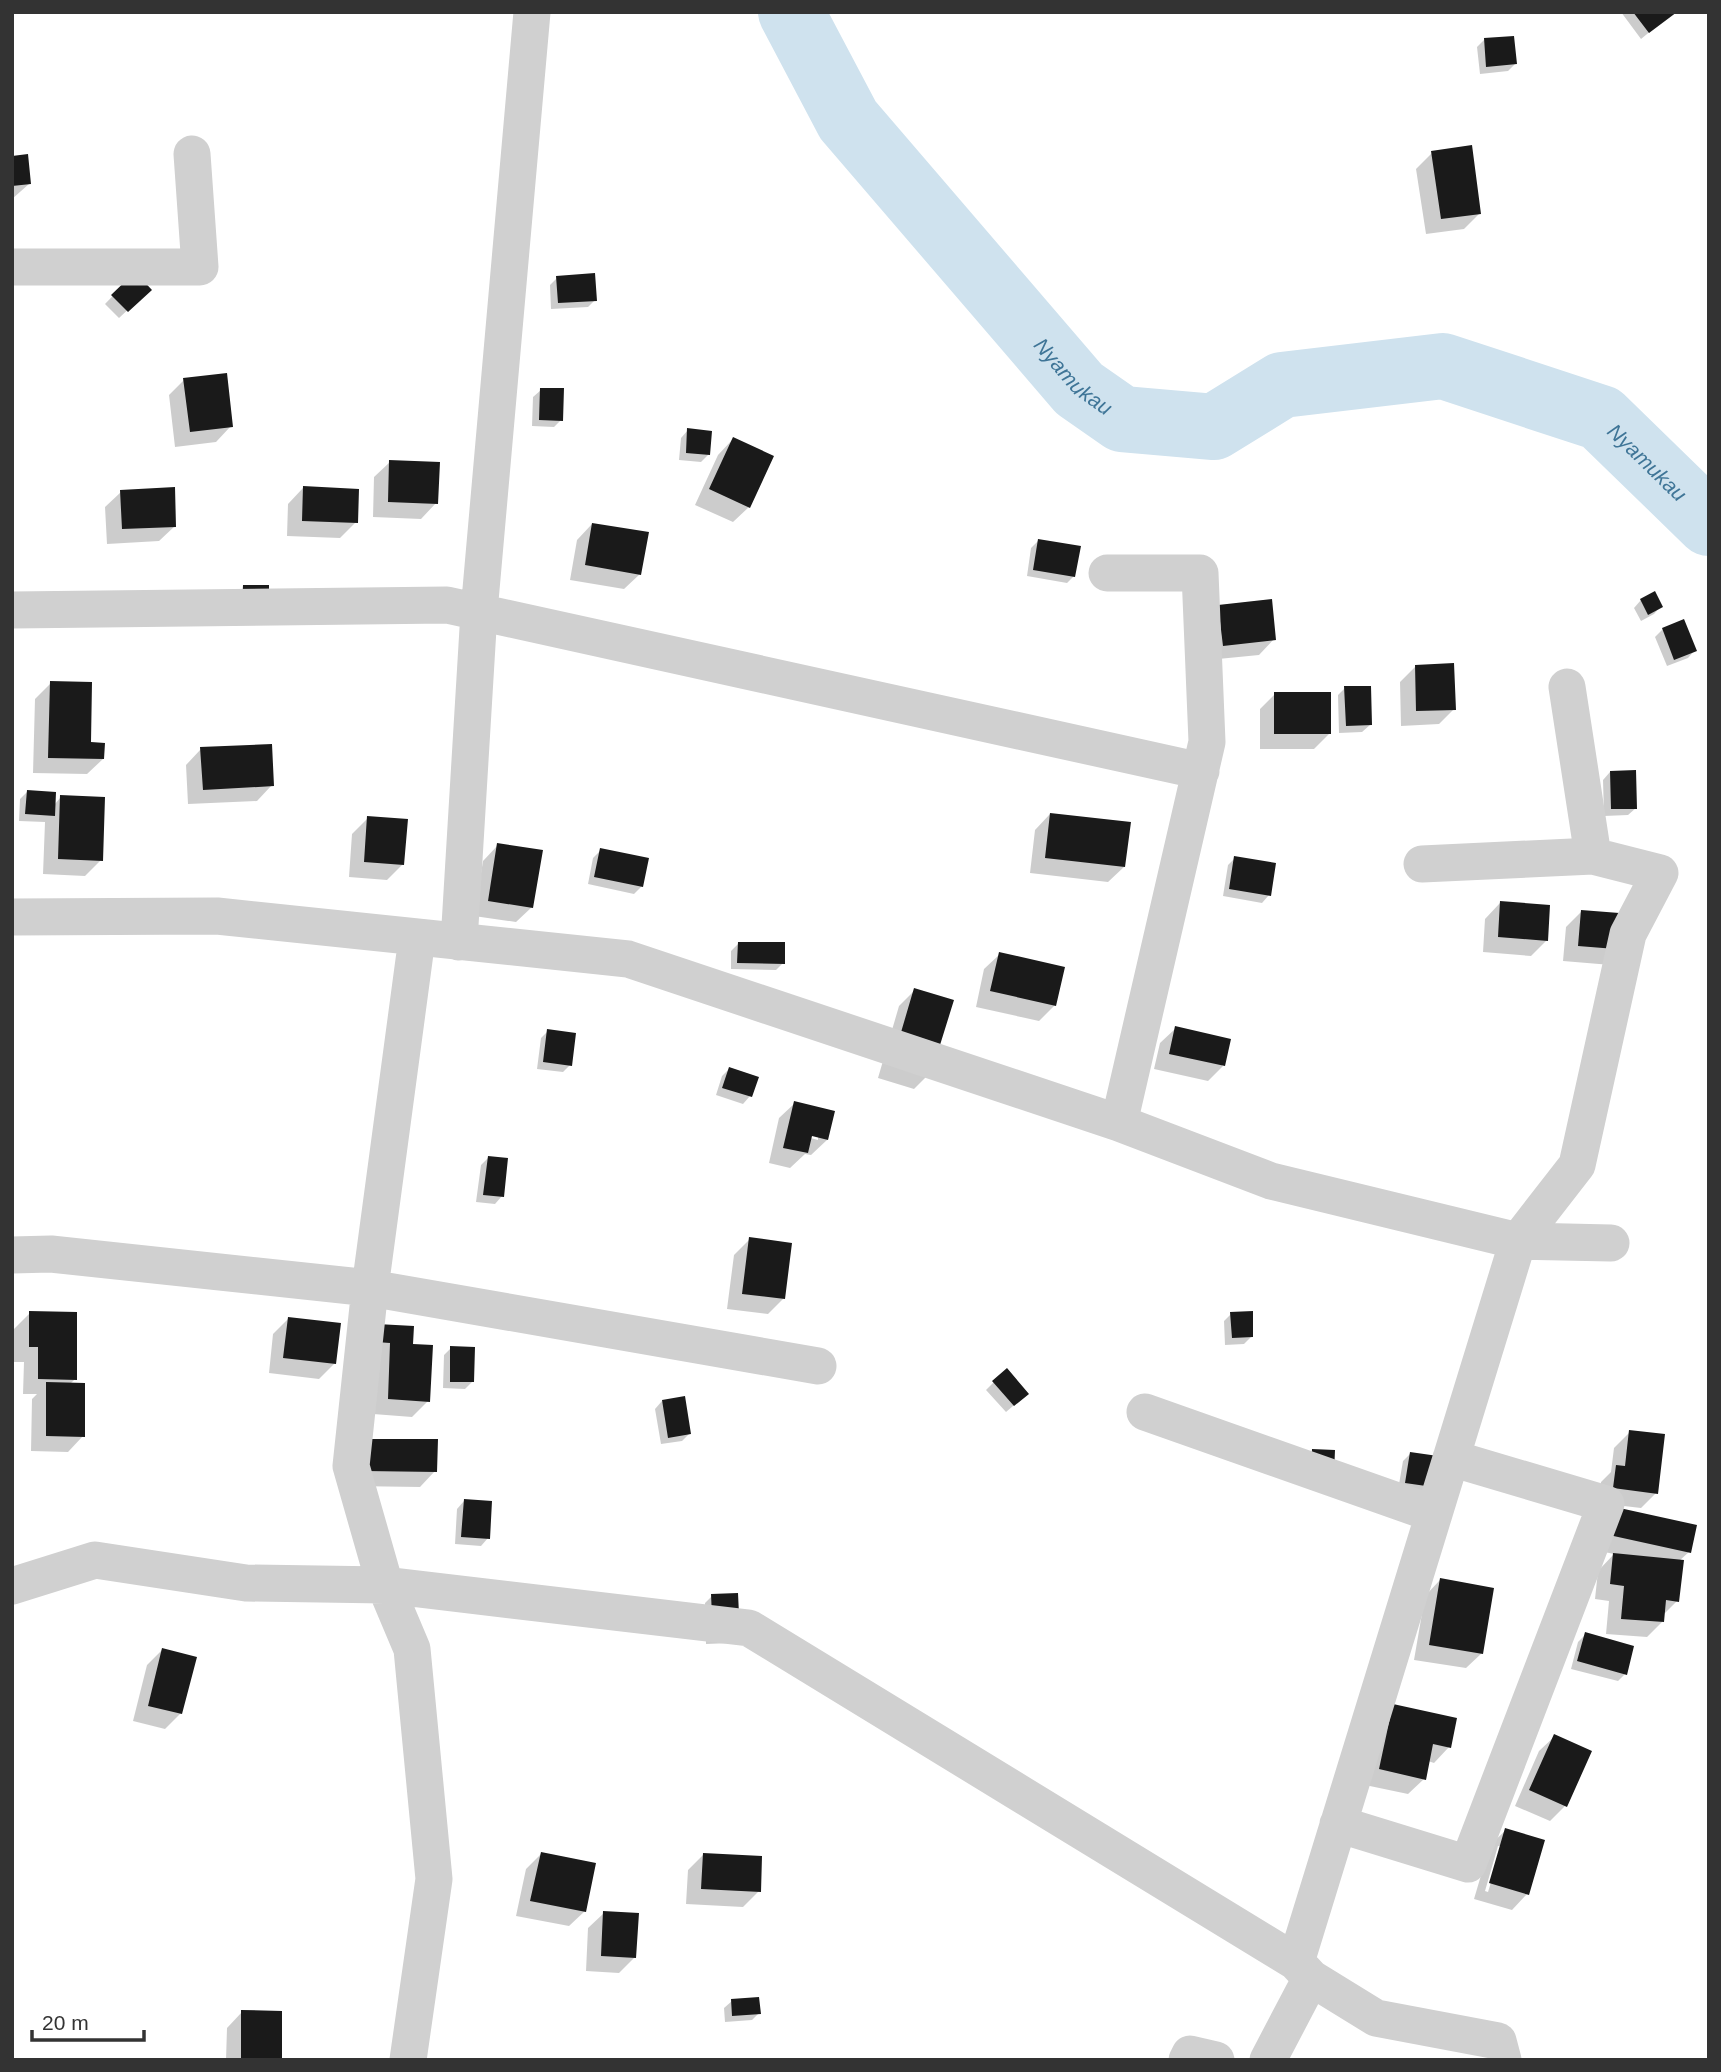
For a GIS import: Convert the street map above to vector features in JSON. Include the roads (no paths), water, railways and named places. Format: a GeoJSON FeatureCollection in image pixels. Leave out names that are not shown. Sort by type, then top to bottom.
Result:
{"type":"FeatureCollection","features":[{"type":"Feature","properties":{"kind":"street"},"geometry":{"type":"LineString","coordinates":[[459,942],[479,612],[532,12]]}},
{"type":"Feature","properties":{"kind":"street"},"geometry":{"type":"LineString","coordinates":[[12,267],[200,267],[192,154]]}},
{"type":"Feature","properties":{"kind":"street"},"geometry":{"type":"LineString","coordinates":[[1107,573],[1200,573],[1208,742],[1119,1122]]}},
{"type":"Feature","properties":{"kind":"street"},"geometry":{"type":"LineString","coordinates":[[12,610],[447,605],[1201,771]]}},
{"type":"Feature","properties":{"kind":"street"},"geometry":{"type":"LineString","coordinates":[[1567,687],[1593,856]]}},
{"type":"Feature","properties":{"kind":"street"},"geometry":{"type":"LineString","coordinates":[[1268,2060],[1303,1970],[1338,1824],[1518,1241],[1577,1165],[1628,934],[1660,873],[1593,856],[1422,864]]}},
{"type":"Feature","properties":{"kind":"street"},"geometry":{"type":"LineString","coordinates":[[12,917],[217,916],[628,959],[1119,1122],[1271,1181],[1518,1241],[1611,1243]]}},
{"type":"Feature","properties":{"kind":"street"},"geometry":{"type":"LineString","coordinates":[[408,2060],[434,1879],[412,1649],[385,1585],[351,1466],[370,1288],[417,939]]}},
{"type":"Feature","properties":{"kind":"street"},"geometry":{"type":"LineString","coordinates":[[12,1255],[51,1254],[370,1288],[818,1366]]}},
{"type":"Feature","properties":{"kind":"street"},"geometry":{"type":"LineString","coordinates":[[1145,1412],[1434,1514]]}},
{"type":"Feature","properties":{"kind":"street"},"geometry":{"type":"LineString","coordinates":[[1338,1824],[1468,1864],[1606,1504],[1451,1458]]}},
{"type":"Feature","properties":{"kind":"street"},"geometry":{"type":"LineString","coordinates":[[12,1586],[95,1560],[246,1583],[385,1585],[749,1628],[1303,1970],[1376,2018],[1498,2041],[1503,2060]]}},
{"type":"Feature","properties":{"kind":"street"},"geometry":{"type":"LineString","coordinates":[[1187,2060],[1190,2054],[1216,2060]]}},
{"type":"Feature","properties":{"kind":"waterway","name":"Nyamukau"},"geometry":{"type":"LineString","coordinates":[[791,12],[848,120],[1079,389],[1122,419],[1214,427],[1282,385],[1443,366],[1601,418],[1709,523]]}}]}
